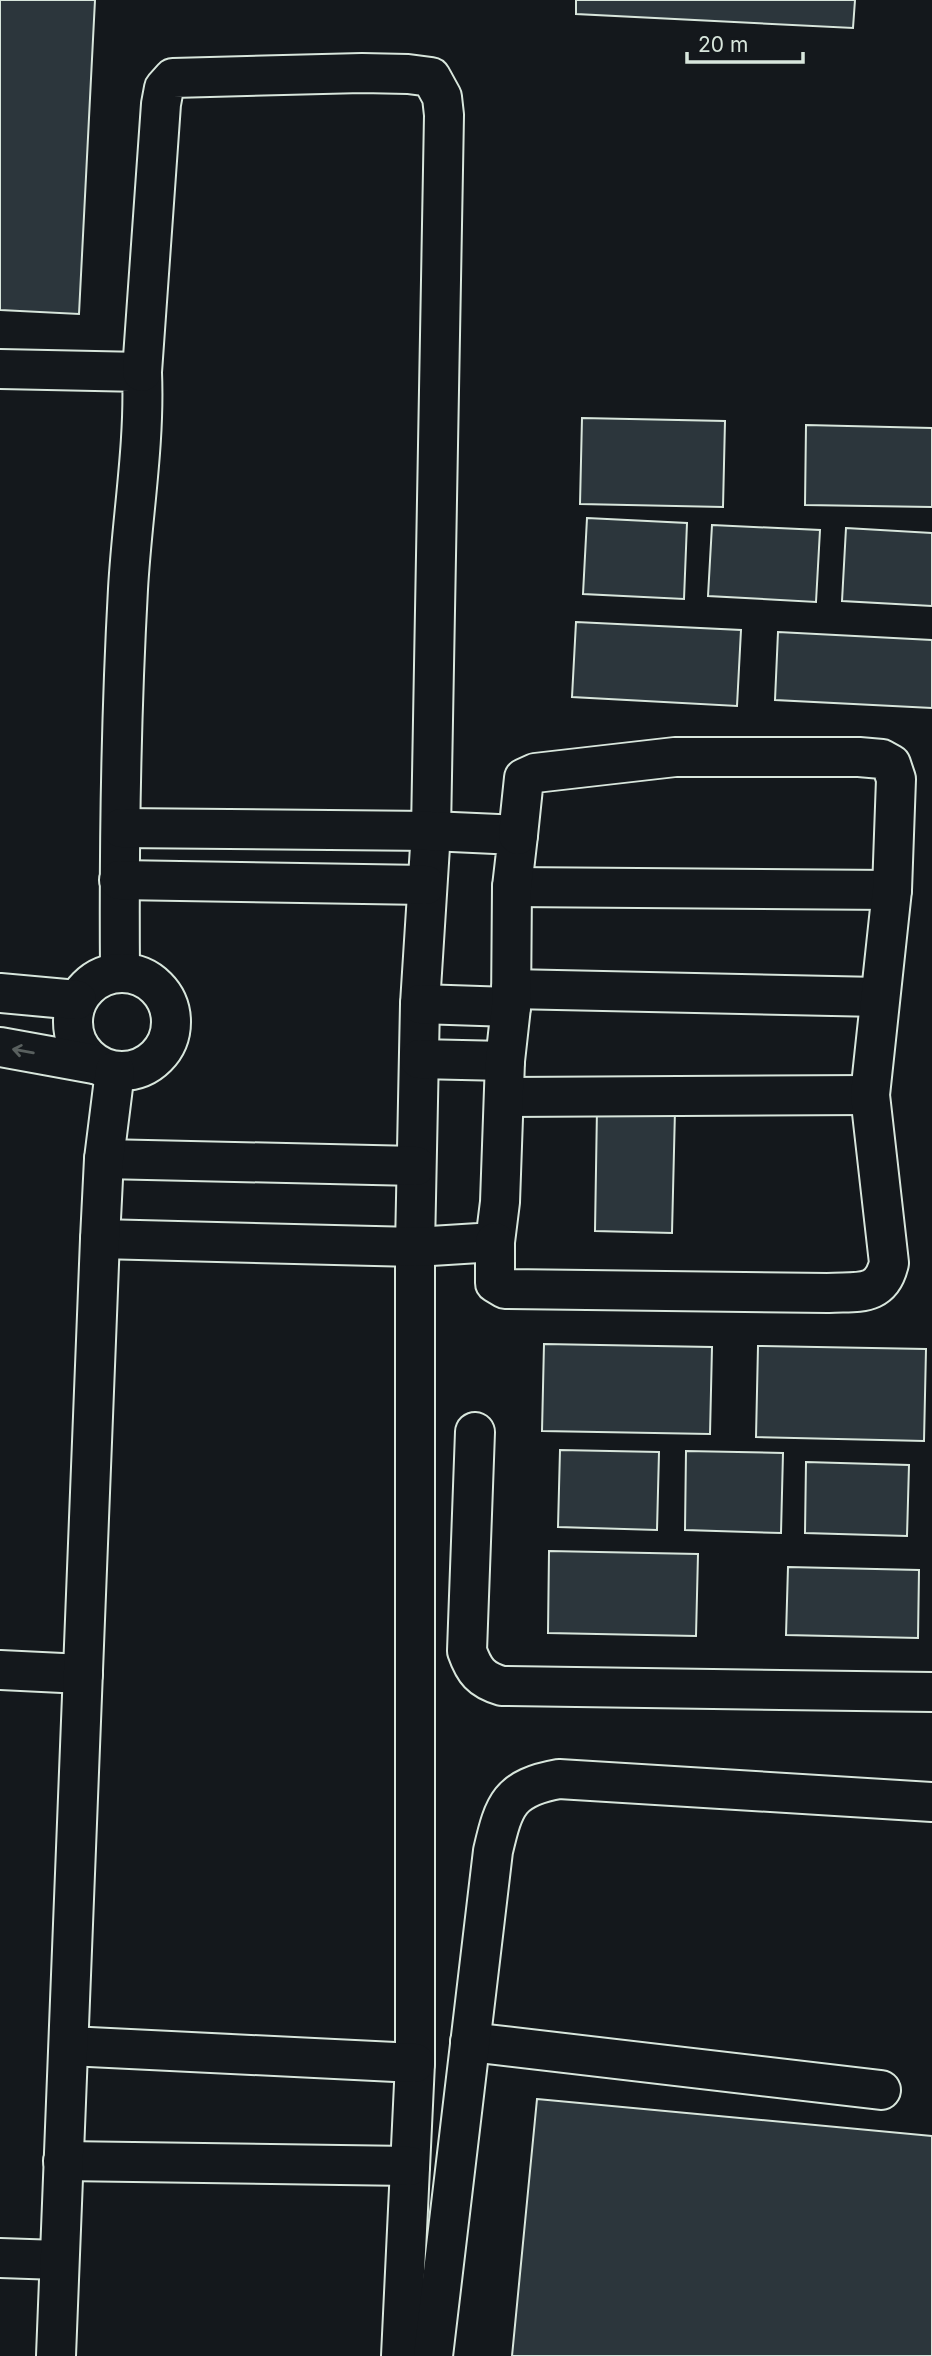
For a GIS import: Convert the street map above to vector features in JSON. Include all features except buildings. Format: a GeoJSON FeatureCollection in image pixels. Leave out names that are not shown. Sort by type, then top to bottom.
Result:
{"type":"FeatureCollection","features":[{"type":"Feature","properties":{"kind":"lane"},"geometry":{"type":"LineString","coordinates":[[120,972],[119,880],[128,589],[143,414],[142,372],[160,104],[164,89],[173,78],[362,72],[431,77],[442,97],[444,115],[431,831],[420,1004],[416,1166],[415,2063],[401,2356]]}},
{"type":"Feature","properties":{"kind":"lane"},"geometry":{"type":"LineString","coordinates":[[0,369],[142,372]]}},
{"type":"Feature","properties":{"kind":"lane"},"geometry":{"type":"LineString","coordinates":[[675,757],[859,757],[881,759],[891,764],[896,779],[892,890],[870,1096],[889,1263],[885,1279],[871,1291],[828,1293],[505,1289],[495,1283],[493,1277],[510,998],[512,887],[517,835],[521,786],[524,778],[535,773],[675,757]]}},
{"type":"Feature","properties":{"kind":"lane"},"geometry":{"type":"LineString","coordinates":[[121,828],[431,831],[517,835]]}},
{"type":"Feature","properties":{"kind":"lane"},"geometry":{"type":"LineString","coordinates":[[119,880],[426,885]]}},
{"type":"Feature","properties":{"kind":"lane"},"geometry":{"type":"LineString","coordinates":[[512,887],[892,890]]}},
{"type":"Feature","properties":{"kind":"lane"},"geometry":{"type":"LineString","coordinates":[[0,1047],[105,1067],[136,1069],[154,1060],[167,1044],[172,1024],[169,1004],[157,986],[140,975],[120,972],[102,975],[87,986],[77,1000],[72,1017],[74,1035],[81,1051],[105,1067]]}},
{"type":"Feature","properties":{"kind":"lane"},"geometry":{"type":"LineString","coordinates":[[0,993],[77,1000]]}},
{"type":"Feature","properties":{"kind":"lane"},"geometry":{"type":"LineString","coordinates":[[420,1004],[510,998],[879,997]]}},
{"type":"Feature","properties":{"kind":"lane"},"geometry":{"type":"LineString","coordinates":[[419,1059],[505,1079],[870,1096]]}},
{"type":"Feature","properties":{"kind":"lane"},"geometry":{"type":"LineString","coordinates":[[56,2356],[104,1159],[105,1067]]}},
{"type":"Feature","properties":{"kind":"lane"},"geometry":{"type":"LineString","coordinates":[[104,1159],[416,1166]]}},
{"type":"Feature","properties":{"kind":"lane"},"geometry":{"type":"LineString","coordinates":[[100,1239],[415,1247],[495,1242]]}},
{"type":"Feature","properties":{"kind":"lane"},"geometry":{"type":"LineString","coordinates":[[475,1432],[467,1651],[480,1677],[490,1683],[502,1686],[932,1692]]}},
{"type":"Feature","properties":{"kind":"lane"},"geometry":{"type":"LineString","coordinates":[[0,1670],[83,1674]]}},
{"type":"Feature","properties":{"kind":"lane"},"geometry":{"type":"LineString","coordinates":[[433,2356],[493,1851],[499,1825],[511,1799],[523,1788],[559,1779],[932,1802]]}},
{"type":"Feature","properties":{"kind":"lane"},"geometry":{"type":"LineString","coordinates":[[470,2042],[881,2090]]}},
{"type":"Feature","properties":{"kind":"lane"},"geometry":{"type":"LineString","coordinates":[[69,2046],[415,2063]]}},
{"type":"Feature","properties":{"kind":"lane"},"geometry":{"type":"LineString","coordinates":[[63,2161],[410,2166]]}},
{"type":"Feature","properties":{"kind":"lane"},"geometry":{"type":"LineString","coordinates":[[0,2258],[58,2260]]}}]}
